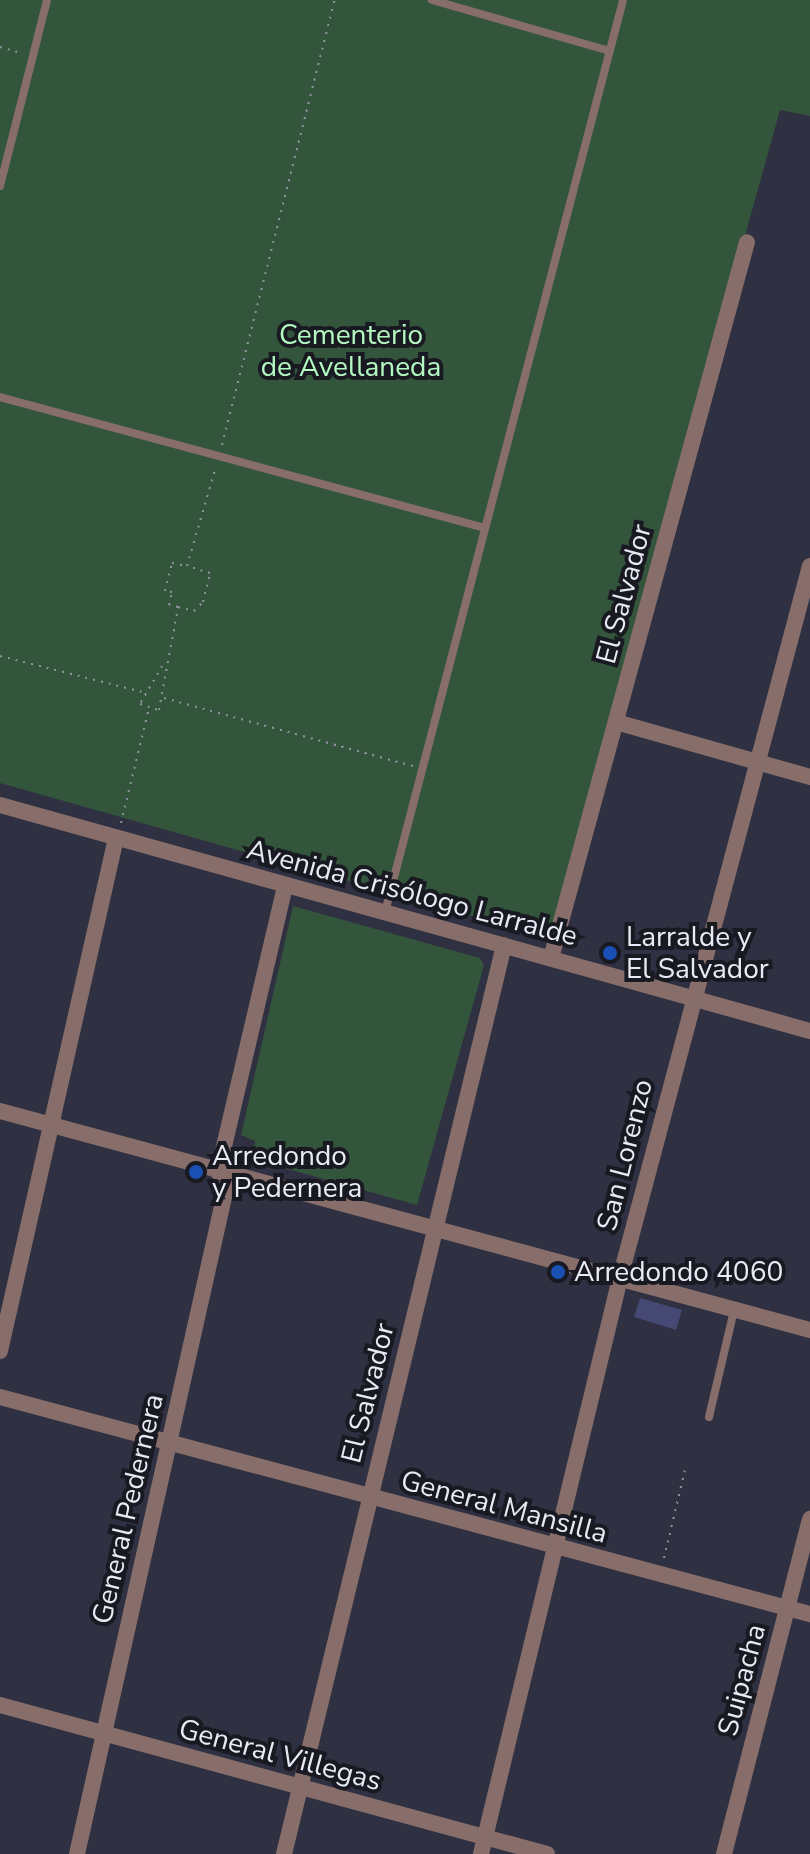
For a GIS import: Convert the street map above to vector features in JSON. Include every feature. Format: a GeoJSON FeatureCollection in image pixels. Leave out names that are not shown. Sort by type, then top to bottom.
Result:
{"type":"FeatureCollection","features":[{"type":"Feature","properties":{"kind":"street","name":"El Salvador"},"geometry":{"type":"LineString","coordinates":[[551,958],[747,242]]}},
{"type":"Feature","properties":{"kind":"street","name":"San Lorenzo"},"geometry":{"type":"LineString","coordinates":[[483,1846],[620,1278],[692,997],[810,566]]}},
{"type":"Feature","properties":{"kind":"street"},"geometry":{"type":"LineString","coordinates":[[616,722],[810,777]]}},
{"type":"Feature","properties":{"kind":"street","name":"Avenida Crisólogo Larralde"},"geometry":{"type":"LineString","coordinates":[[0,805],[810,1031]]}},
{"type":"Feature","properties":{"kind":"street"},"geometry":{"type":"LineString","coordinates":[[0,1351],[116,838]]}},
{"type":"Feature","properties":{"kind":"street","name":"General Pedernera"},"geometry":{"type":"LineString","coordinates":[[77,1854],[169,1444],[285,886]]}},
{"type":"Feature","properties":{"kind":"street","name":"El Salvador"},"geometry":{"type":"LineString","coordinates":[[284,1854],[504,945]]}},
{"type":"Feature","properties":{"kind":"street"},"geometry":{"type":"LineString","coordinates":[[0,1111],[223,1174],[810,1330]]}},
{"type":"Feature","properties":{"kind":"street","name":"General Mansilla"},"geometry":{"type":"LineString","coordinates":[[0,1397],[554,1548],[810,1614]]}},
{"type":"Feature","properties":{"kind":"street","name":"Suipacha"},"geometry":{"type":"LineString","coordinates":[[724,1854],[810,1519]]}},
{"type":"Feature","properties":{"kind":"street","name":"General Villegas"},"geometry":{"type":"LineString","coordinates":[[0,1705],[299,1787],[483,1846],[547,1854]]}},
{"type":"Feature","properties":{"kind":"lane"},"geometry":{"type":"LineString","coordinates":[[0,186],[47,0]]}},
{"type":"Feature","properties":{"kind":"lane"},"geometry":{"type":"LineString","coordinates":[[432,0],[610,51]]}},
{"type":"Feature","properties":{"kind":"lane"},"geometry":{"type":"LineString","coordinates":[[385,912],[623,0]]}},
{"type":"Feature","properties":{"kind":"lane"},"geometry":{"type":"LineString","coordinates":[[0,397],[485,528]]}},
{"type":"Feature","properties":{"kind":"lane"},"geometry":{"type":"LineString","coordinates":[[709,1417],[734,1309]]}},
{"type":"Feature","properties":{"kind":"path"},"geometry":{"type":"LineString","coordinates":[[187,566],[219,457],[335,0]]}},
{"type":"Feature","properties":{"kind":"path"},"geometry":{"type":"LineString","coordinates":[[0,47],[34,56]]}},
{"type":"Feature","properties":{"kind":"path"},"geometry":{"type":"LineString","coordinates":[[172,563],[210,573],[203,602],[194,611],[178,607],[169,605],[172,592],[165,591],[172,563]]}},
{"type":"Feature","properties":{"kind":"path"},"geometry":{"type":"LineString","coordinates":[[162,666],[140,704],[159,710],[163,698],[162,666],[178,607]]}},
{"type":"Feature","properties":{"kind":"path"},"geometry":{"type":"LineString","coordinates":[[0,656],[144,693]]}},
{"type":"Feature","properties":{"kind":"path"},"geometry":{"type":"LineString","coordinates":[[163,698],[424,769]]}},
{"type":"Feature","properties":{"kind":"path"},"geometry":{"type":"LineString","coordinates":[[116,838],[149,707]]}},
{"type":"Feature","properties":{"kind":"path"},"geometry":{"type":"LineString","coordinates":[[660,1575],[685,1470]]}},
{"type":"Feature","properties":{"kind":"green space","name":"Cementerio de Avellaneda"},"geometry":{"type":"Polygon","coordinates":[[[0,0],[810,0],[810,116],[780,110],[550,938],[0,783],[0,0]]]}},
{"type":"Feature","properties":{"kind":"green space"},"geometry":{"type":"Polygon","coordinates":[[[293,906],[480,958],[484,965],[417,1205],[252,1159],[255,1141],[241,1135],[293,906]]]}},
{"type":"Feature","properties":{"kind":"building"},"geometry":{"type":"Polygon","coordinates":[[[640,1298],[682,1310],[676,1330],[634,1317],[640,1298]]]}},
{"type":"Feature","properties":{"kind":"place","name":"Larralde y El Salvador"},"geometry":{"type":"Point","coordinates":[610,953]}},
{"type":"Feature","properties":{"kind":"place","name":"Arredondo y Pedernera"},"geometry":{"type":"Point","coordinates":[196,1172]}},
{"type":"Feature","properties":{"kind":"place","name":"Arredondo 4060"},"geometry":{"type":"Point","coordinates":[558,1272]}}]}
